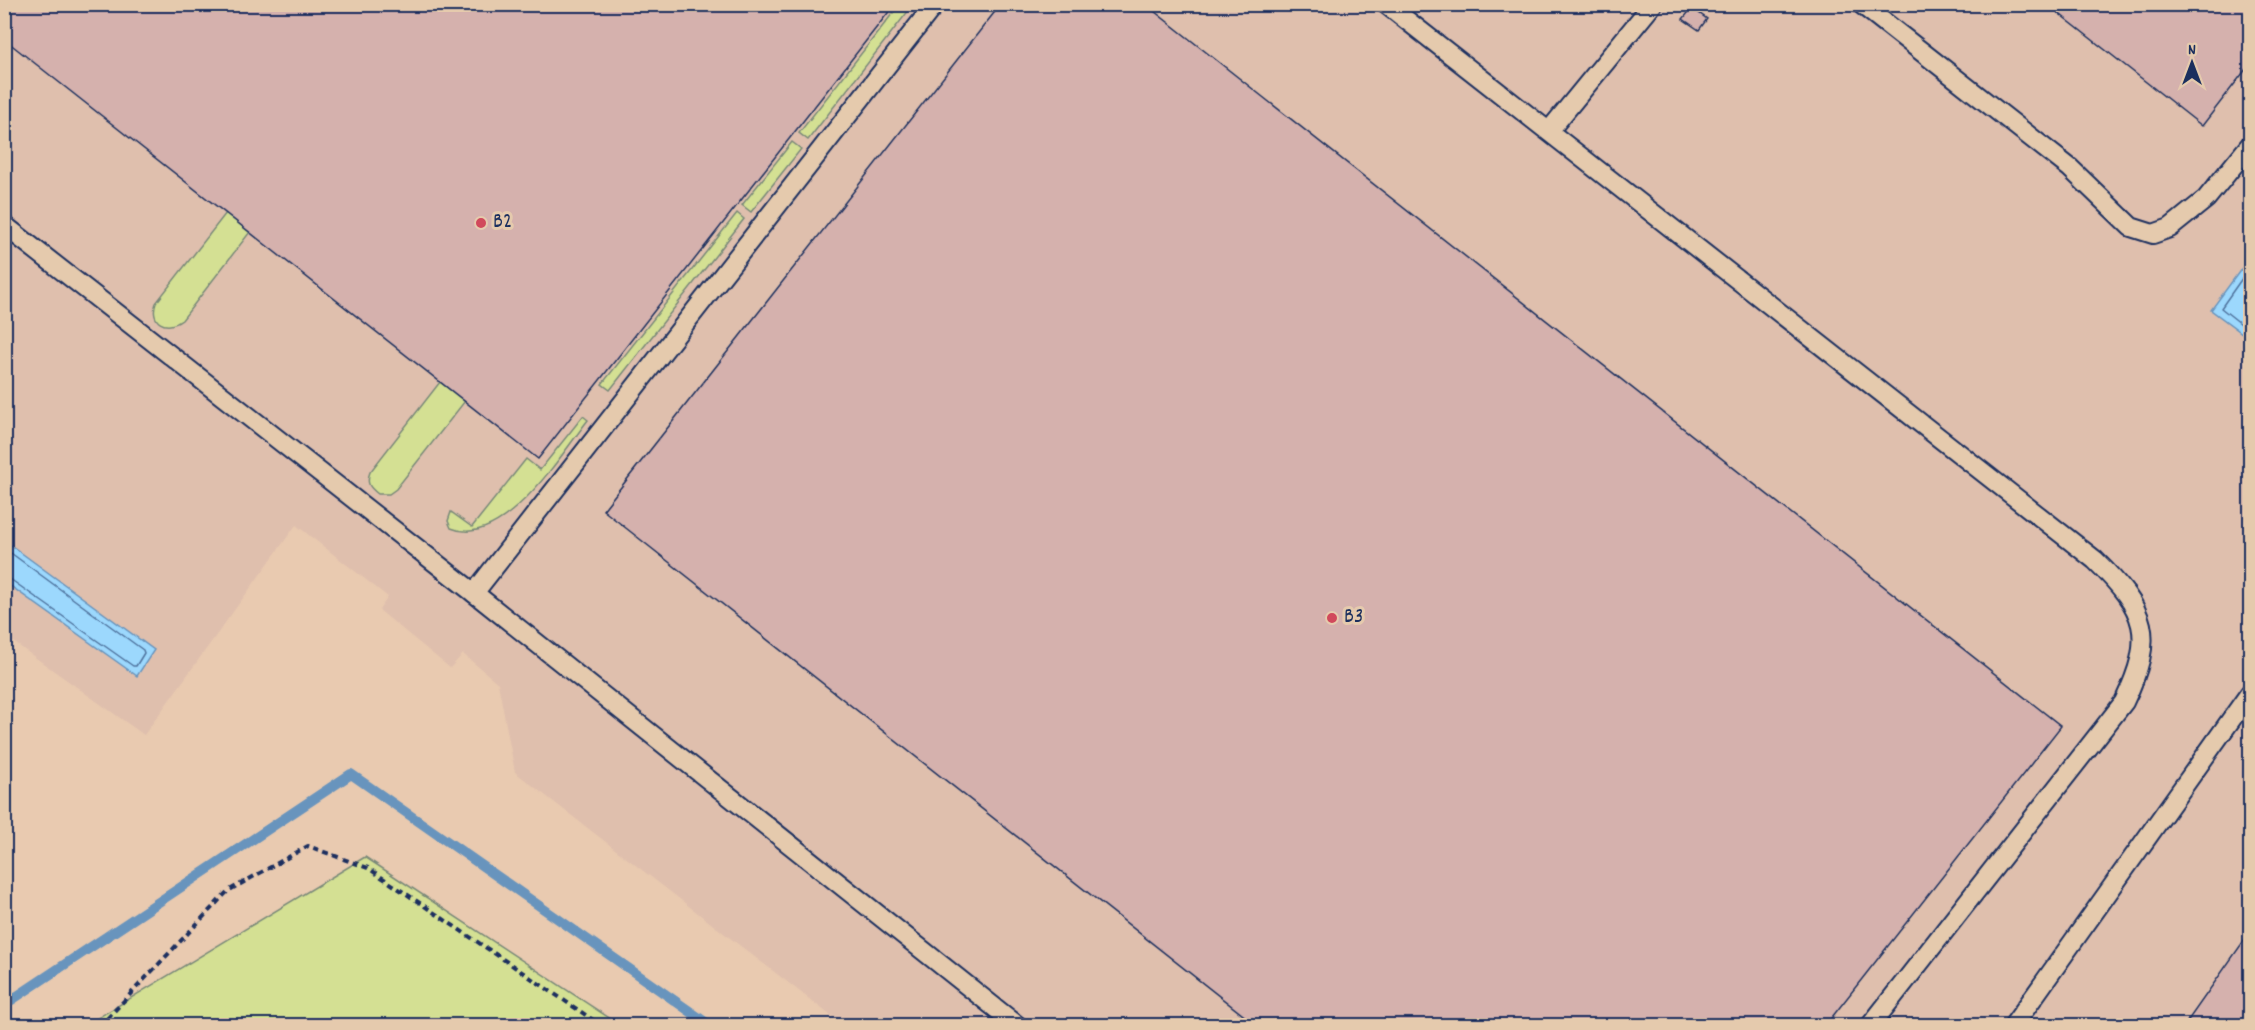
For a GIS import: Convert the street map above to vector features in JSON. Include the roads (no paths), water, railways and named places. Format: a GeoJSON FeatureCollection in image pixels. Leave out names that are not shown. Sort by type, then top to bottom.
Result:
{"type":"FeatureCollection","features":[{"type":"Feature","properties":{"kind":"lane"},"geometry":{"type":"LineString","coordinates":[[474,593],[935,4]]}},
{"type":"Feature","properties":{"kind":"lane"},"geometry":{"type":"LineString","coordinates":[[1386,4],[2095,560],[2127,594],[2143,626],[2143,656],[2124,702],[1870,1026]]}},
{"type":"Feature","properties":{"kind":"lane"},"geometry":{"type":"LineString","coordinates":[[1549,131],[1653,4]]}},
{"type":"Feature","properties":{"kind":"lane"},"geometry":{"type":"LineString","coordinates":[[1861,4],[2070,168],[2132,227],[2153,234],[2170,228],[2206,199],[2250,145]]}},
{"type":"Feature","properties":{"kind":"lane"},"geometry":{"type":"LineString","coordinates":[[4,225],[474,593],[1018,1026]]}},
{"type":"Feature","properties":{"kind":"lane"},"geometry":{"type":"LineString","coordinates":[[2013,1026],[2250,693]]}},
{"type":"Feature","properties":{"kind":"water"},"geometry":{"type":"Polygon","coordinates":[[[2250,257],[2250,339],[2211,310],[2250,257]]]}},
{"type":"Feature","properties":{"kind":"water"},"geometry":{"type":"Polygon","coordinates":[[[5,541],[154,650],[137,676],[5,582],[5,541]]]}},
{"type":"Feature","properties":{"kind":"waterway"},"geometry":{"type":"LineString","coordinates":[[4,1005],[351,774],[711,1026]]}},
{"type":"Feature","properties":{"kind":"place","name":"B2"},"geometry":{"type":"Point","coordinates":[481,223]}},
{"type":"Feature","properties":{"kind":"place","name":"B3"},"geometry":{"type":"Point","coordinates":[1332,618]}}]}
